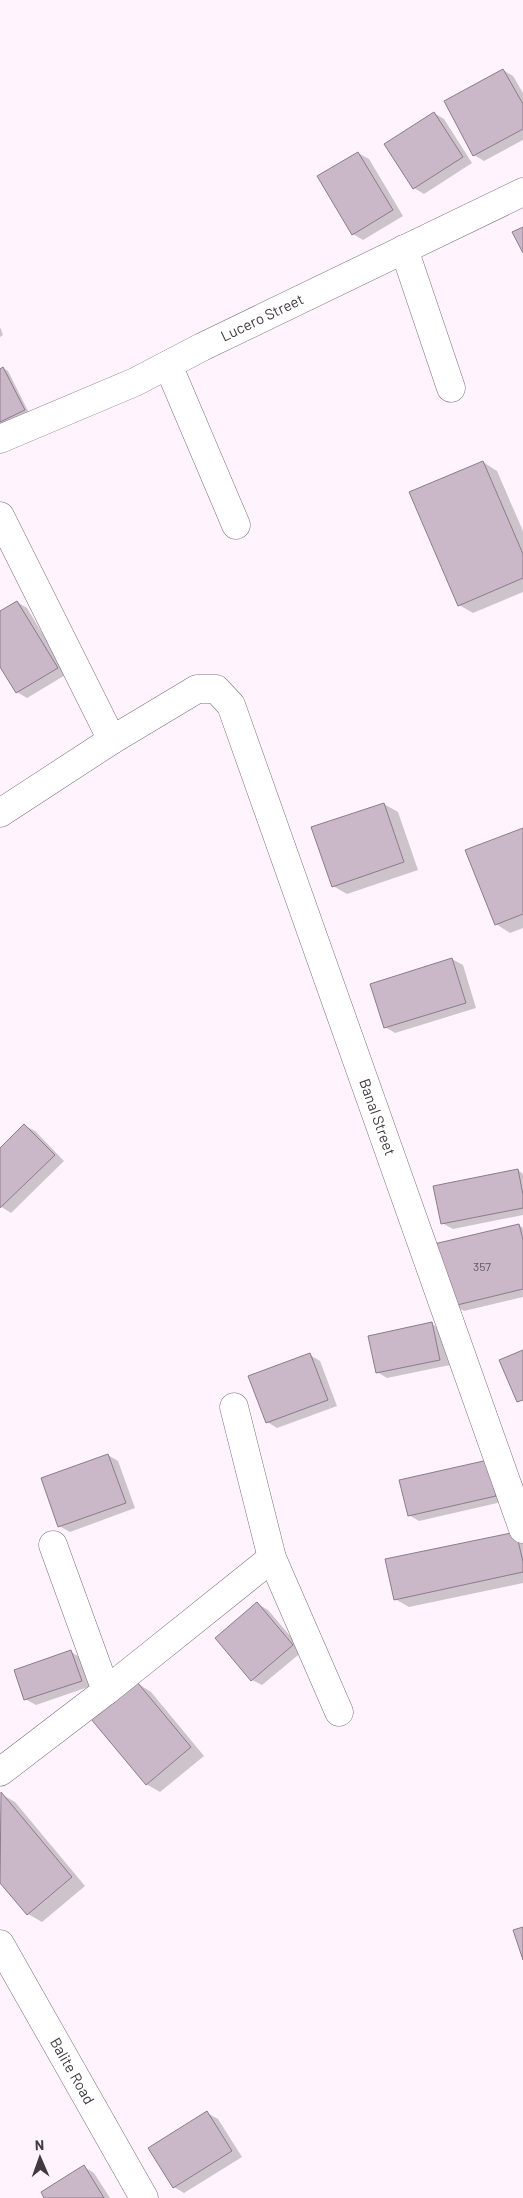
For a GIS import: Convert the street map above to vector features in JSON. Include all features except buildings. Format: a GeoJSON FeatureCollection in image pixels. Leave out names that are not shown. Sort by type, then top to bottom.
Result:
{"type":"FeatureCollection","features":[{"type":"Feature","properties":{"kind":"street","name":"Lucero Street"},"geometry":{"type":"LineString","coordinates":[[0,439],[135,382],[523,192]]}},
{"type":"Feature","properties":{"kind":"street"},"geometry":{"type":"LineString","coordinates":[[404,250],[451,388]]}},
{"type":"Feature","properties":{"kind":"street"},"geometry":{"type":"LineString","coordinates":[[168,365],[236,525]]}},
{"type":"Feature","properties":{"kind":"street"},"geometry":{"type":"LineString","coordinates":[[0,516],[112,740],[0,814]]}},
{"type":"Feature","properties":{"kind":"street","name":"Banal Street"},"geometry":{"type":"LineString","coordinates":[[112,740],[197,689],[216,689],[231,705],[523,1529]]}},
{"type":"Feature","properties":{"kind":"street"},"geometry":{"type":"LineString","coordinates":[[234,1407],[272,1558],[339,1712]]}},
{"type":"Feature","properties":{"kind":"street"},"geometry":{"type":"LineString","coordinates":[[53,1545],[106,1691]]}},
{"type":"Feature","properties":{"kind":"street"},"geometry":{"type":"LineString","coordinates":[[0,1772],[106,1691],[272,1558]]}},
{"type":"Feature","properties":{"kind":"street","name":"Balite Road"},"geometry":{"type":"LineString","coordinates":[[0,1944],[144,2198]]}}]}
